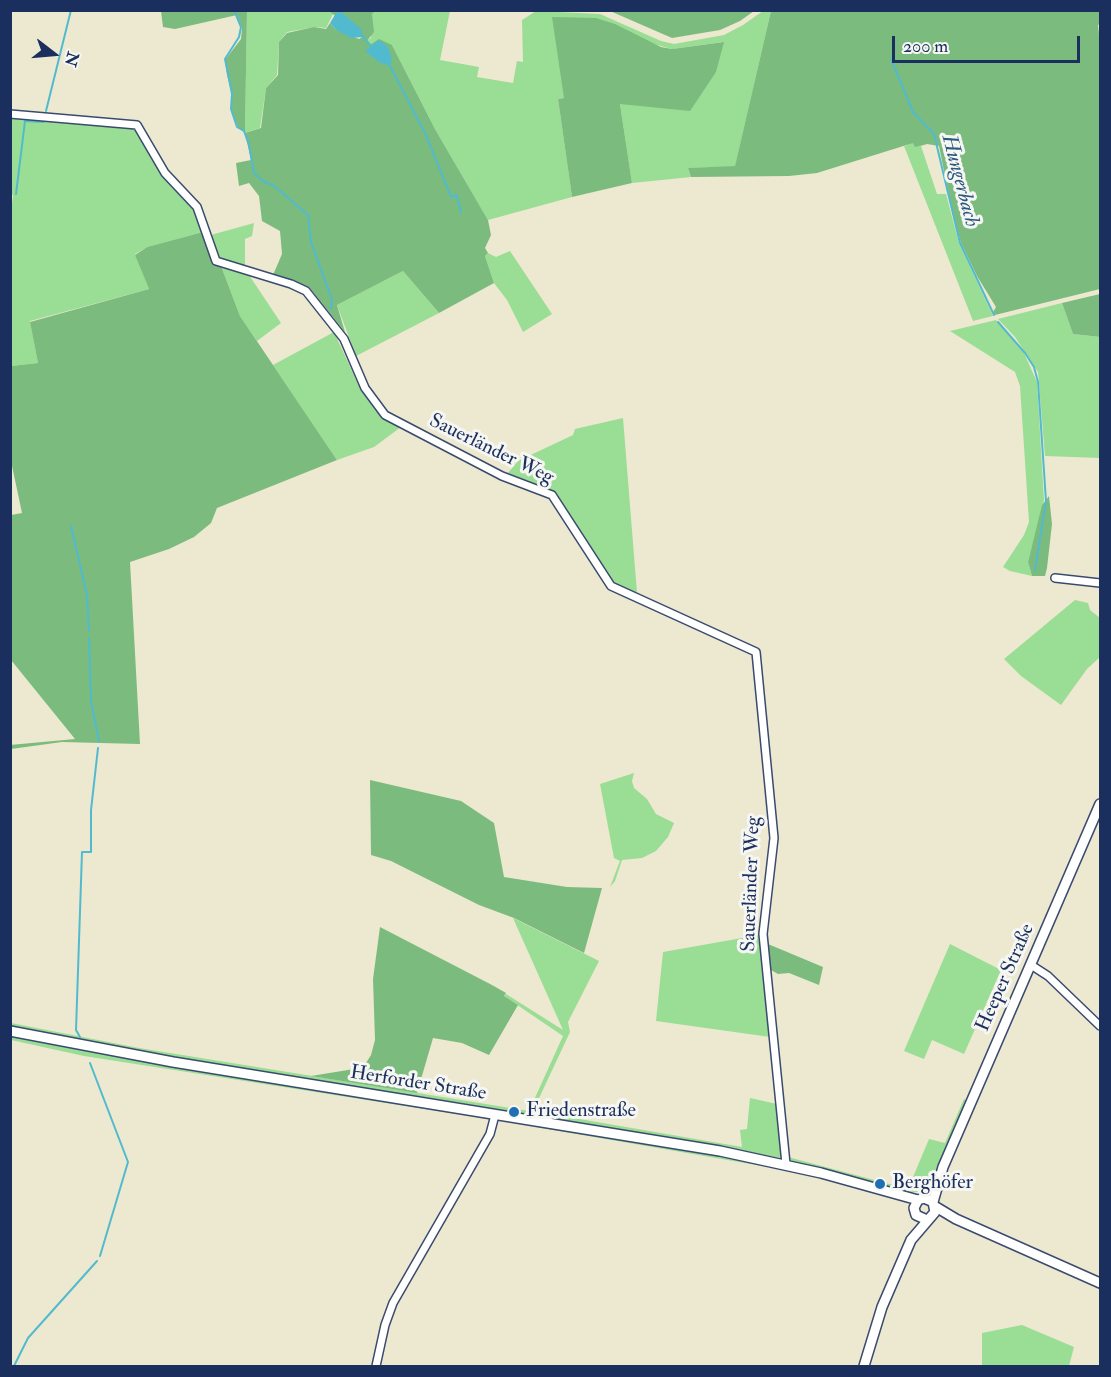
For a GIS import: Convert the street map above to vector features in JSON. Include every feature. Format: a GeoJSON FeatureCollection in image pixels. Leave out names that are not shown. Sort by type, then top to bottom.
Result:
{"type":"FeatureCollection","features":[{"type":"Feature","properties":{"kind":"street","name":"Sauerländer Weg"},"geometry":{"type":"LineString","coordinates":[[10,114],[137,125],[165,172],[197,207],[216,261],[291,284],[306,291],[344,339],[365,388],[385,415],[502,476],[552,495],[611,586],[756,651],[774,838],[763,934],[786,1164]]}},
{"type":"Feature","properties":{"kind":"street"},"geometry":{"type":"LineString","coordinates":[[1056,578],[1101,583]]}},
{"type":"Feature","properties":{"kind":"street","name":"Heeper Straße"},"geometry":{"type":"LineString","coordinates":[[911,1240],[932,1211],[943,1167],[1101,804]]}},
{"type":"Feature","properties":{"kind":"street"},"geometry":{"type":"LineString","coordinates":[[1031,965],[1048,976],[1101,1026]]}},
{"type":"Feature","properties":{"kind":"street","name":"Herforder Straße"},"geometry":{"type":"LineString","coordinates":[[10,1031],[173,1062],[712,1149],[786,1164],[888,1192],[918,1205]]}},
{"type":"Feature","properties":{"kind":"street"},"geometry":{"type":"LineString","coordinates":[[376,1366],[385,1325],[393,1304],[490,1134],[495,1115]]}},
{"type":"Feature","properties":{"kind":"street","name":"Heeper Straße"},"geometry":{"type":"LineString","coordinates":[[864,1366],[882,1307],[911,1240],[918,1205],[943,1167]]}},
{"type":"Feature","properties":{"kind":"street"},"geometry":{"type":"LineString","coordinates":[[918,1205],[956,1219],[1101,1283]]}},
{"type":"Feature","properties":{"kind":"street"},"geometry":{"type":"LineString","coordinates":[[918,1205],[932,1211]]}},
{"type":"Feature","properties":{"kind":"green space"},"geometry":{"type":"Polygon","coordinates":[[[161,11],[247,11],[245,133],[238,127],[232,112],[232,94],[225,60],[241,39],[242,28],[237,15],[175,29],[163,27],[161,11]]]}},
{"type":"Feature","properties":{"kind":"green space"},"geometry":{"type":"Polygon","coordinates":[[[247,11],[340,11],[333,14],[326,28],[315,27],[287,32],[279,42],[277,75],[266,88],[260,128],[245,133],[247,11]]]}},
{"type":"Feature","properties":{"kind":"green space"},"geometry":{"type":"Polygon","coordinates":[[[329,11],[376,11],[372,14],[374,32],[367,41],[370,45],[379,39],[392,45],[435,129],[488,220],[491,235],[485,248],[488,253],[485,256],[494,283],[439,313],[403,271],[337,305],[345,332],[309,287],[273,275],[282,254],[280,231],[262,221],[259,196],[249,183],[239,186],[236,163],[251,160],[245,133],[261,128],[266,88],[278,75],[279,42],[287,33],[314,27],[326,29],[330,23],[335,29],[359,39],[362,37],[329,11]]]}},
{"type":"Feature","properties":{"kind":"green space"},"geometry":{"type":"Polygon","coordinates":[[[376,11],[450,11],[440,60],[479,67],[477,77],[513,83],[517,61],[523,62],[522,20],[536,11],[600,14],[661,41],[674,44],[724,35],[763,11],[771,11],[735,167],[688,168],[691,177],[632,183],[620,104],[723,42],[672,49],[650,43],[564,98],[558,99],[572,197],[488,220],[435,129],[392,45],[370,45],[366,41],[371,38],[372,14],[376,11]]]}},
{"type":"Feature","properties":{"kind":"green space"},"geometry":{"type":"Polygon","coordinates":[[[610,11],[754,11],[740,21],[720,30],[672,38],[610,11]]]}},
{"type":"Feature","properties":{"kind":"green space"},"geometry":{"type":"Polygon","coordinates":[[[771,11],[1100,11],[1100,24],[1098,25],[1100,43],[1100,289],[995,315],[993,312],[996,307],[961,243],[939,146],[927,144],[915,147],[913,143],[817,173],[789,176],[691,177],[688,168],[735,166],[771,11]]]}},
{"type":"Feature","properties":{"kind":"green space"},"geometry":{"type":"Polygon","coordinates":[[[886,11],[927,144],[921,146],[937,194],[946,194],[959,243],[993,316],[973,321],[904,146],[908,145],[886,11]]]}},
{"type":"Feature","properties":{"kind":"green space"},"geometry":{"type":"Polygon","coordinates":[[[552,17],[596,18],[615,24],[661,47],[672,49],[724,42],[716,72],[690,111],[620,104],[632,183],[572,197],[558,99],[564,98],[552,17]]]}},
{"type":"Feature","properties":{"kind":"green space"},"geometry":{"type":"Polygon","coordinates":[[[11,116],[136,128],[164,175],[195,211],[203,232],[147,247],[135,254],[149,289],[30,321],[38,363],[11,366],[10,223],[13,195],[10,195],[11,116]]]}},
{"type":"Feature","properties":{"kind":"green space"},"geometry":{"type":"Polygon","coordinates":[[[254,223],[252,236],[245,239],[245,267],[220,258],[211,235],[254,223]]]}},
{"type":"Feature","properties":{"kind":"green space"},"geometry":{"type":"Polygon","coordinates":[[[203,232],[213,264],[221,266],[240,316],[337,460],[217,508],[211,523],[194,537],[169,549],[130,562],[140,744],[62,742],[11,749],[10,745],[75,739],[11,660],[11,515],[22,513],[11,461],[11,366],[38,363],[30,322],[149,289],[135,255],[147,247],[203,232]]]}},
{"type":"Feature","properties":{"kind":"green space"},"geometry":{"type":"Polygon","coordinates":[[[510,251],[552,314],[523,332],[507,300],[494,283],[485,256],[488,253],[496,257],[510,251]]]}},
{"type":"Feature","properties":{"kind":"green space"},"geometry":{"type":"Polygon","coordinates":[[[221,266],[249,275],[281,323],[257,341],[240,316],[221,266]]]}},
{"type":"Feature","properties":{"kind":"green space"},"geometry":{"type":"Polygon","coordinates":[[[403,271],[439,313],[356,356],[337,305],[403,271]]]}},
{"type":"Feature","properties":{"kind":"green space"},"geometry":{"type":"Polygon","coordinates":[[[1100,294],[1100,337],[1073,334],[1062,303],[1100,294]]]}},
{"type":"Feature","properties":{"kind":"green space"},"geometry":{"type":"Polygon","coordinates":[[[1062,303],[1073,334],[1100,337],[1100,458],[1045,456],[1038,372],[1015,337],[998,319],[1062,303]]]}},
{"type":"Feature","properties":{"kind":"green space"},"geometry":{"type":"Polygon","coordinates":[[[996,320],[1024,353],[1037,382],[1044,500],[1028,562],[1032,576],[1003,567],[1024,535],[1029,522],[1020,386],[1015,372],[950,331],[996,320]]]}},
{"type":"Feature","properties":{"kind":"green space"},"geometry":{"type":"Polygon","coordinates":[[[334,332],[358,384],[375,409],[384,418],[401,427],[374,447],[337,460],[273,365],[334,332]]]}},
{"type":"Feature","properties":{"kind":"green space"},"geometry":{"type":"Polygon","coordinates":[[[623,418],[637,593],[614,583],[550,489],[508,473],[518,461],[573,435],[575,429],[623,418]]]}},
{"type":"Feature","properties":{"kind":"green space"},"geometry":{"type":"Polygon","coordinates":[[[1049,496],[1052,524],[1047,568],[1045,576],[1032,576],[1028,562],[1042,505],[1049,496]]]}},
{"type":"Feature","properties":{"kind":"green space"},"geometry":{"type":"Polygon","coordinates":[[[1075,600],[1088,603],[1090,610],[1100,618],[1100,657],[1087,669],[1061,705],[1021,676],[1004,659],[1075,600]]]}},
{"type":"Feature","properties":{"kind":"green space"},"geometry":{"type":"Polygon","coordinates":[[[634,773],[632,781],[634,788],[647,799],[656,814],[674,823],[668,837],[656,851],[642,858],[622,860],[615,881],[610,887],[620,861],[614,858],[600,784],[634,773]]]}},
{"type":"Feature","properties":{"kind":"green space"},"geometry":{"type":"Polygon","coordinates":[[[370,780],[461,801],[494,823],[504,877],[567,887],[602,888],[584,953],[514,918],[479,905],[391,861],[371,855],[370,780]]]}},
{"type":"Feature","properties":{"kind":"green space"},"geometry":{"type":"Polygon","coordinates":[[[513,918],[599,961],[568,1022],[570,1032],[533,1111],[742,1147],[740,1130],[747,1129],[750,1098],[777,1104],[781,1158],[512,1111],[113,1049],[11,1028],[11,1023],[139,1048],[529,1111],[563,1036],[504,996],[506,994],[563,1030],[513,918]]]}},
{"type":"Feature","properties":{"kind":"green space"},"geometry":{"type":"Polygon","coordinates":[[[380,927],[492,985],[506,993],[504,996],[518,1005],[489,1055],[462,1043],[433,1038],[417,1093],[311,1076],[354,1069],[366,1063],[371,1055],[375,1040],[373,979],[380,927]]]}},
{"type":"Feature","properties":{"kind":"green space"},"geometry":{"type":"Polygon","coordinates":[[[759,935],[770,1037],[656,1021],[663,952],[759,935]]]}},
{"type":"Feature","properties":{"kind":"green space"},"geometry":{"type":"Polygon","coordinates":[[[768,944],[823,967],[819,985],[789,973],[778,974],[771,970],[768,944]]]}},
{"type":"Feature","properties":{"kind":"green space"},"geometry":{"type":"Polygon","coordinates":[[[950,944],[1001,970],[964,1054],[932,1040],[924,1059],[904,1051],[950,944]]]}},
{"type":"Feature","properties":{"kind":"green space"},"geometry":{"type":"Polygon","coordinates":[[[11,1034],[486,1116],[489,1119],[84,1056],[11,1040],[11,1034]]]}},
{"type":"Feature","properties":{"kind":"green space"},"geometry":{"type":"Polygon","coordinates":[[[964,1099],[968,1101],[940,1166],[928,1187],[916,1192],[895,1190],[875,1182],[793,1162],[788,1157],[908,1189],[929,1139],[945,1143],[964,1099]]]}},
{"type":"Feature","properties":{"kind":"green space"},"geometry":{"type":"Polygon","coordinates":[[[538,1124],[780,1166],[768,1167],[536,1127],[538,1124]]]}},
{"type":"Feature","properties":{"kind":"green space"},"geometry":{"type":"Polygon","coordinates":[[[1022,1325],[1074,1347],[1069,1366],[982,1366],[982,1333],[1022,1325]]]}},
{"type":"Feature","properties":{"kind":"water"},"geometry":{"type":"Polygon","coordinates":[[[340,11],[361,29],[363,37],[351,38],[335,29],[330,23],[340,11]]]}},
{"type":"Feature","properties":{"kind":"water"},"geometry":{"type":"Polygon","coordinates":[[[379,40],[388,47],[392,59],[390,66],[379,62],[365,51],[379,40]]]}},
{"type":"Feature","properties":{"kind":"waterway","name":"Hungerbach"},"geometry":{"type":"LineString","coordinates":[[46,111],[71,10]]}},
{"type":"Feature","properties":{"kind":"waterway"},"geometry":{"type":"LineString","coordinates":[[234,10],[241,27],[239,37],[225,59],[232,94],[231,109],[237,127],[244,131],[254,173],[264,182],[273,185],[308,215],[311,242],[332,300],[331,309]]}},
{"type":"Feature","properties":{"kind":"waterway"},"geometry":{"type":"LineString","coordinates":[[362,36],[372,47]]}},
{"type":"Feature","properties":{"kind":"waterway","name":"Hungerbach"},"geometry":{"type":"LineString","coordinates":[[891,59],[913,112],[934,134],[960,243],[994,315]]}},
{"type":"Feature","properties":{"kind":"waterway"},"geometry":{"type":"LineString","coordinates":[[389,64],[426,135],[451,197],[457,195],[461,213]]}},
{"type":"Feature","properties":{"kind":"waterway","name":"Hungerbach"},"geometry":{"type":"LineString","coordinates":[[16,194],[25,121],[44,122]]}},
{"type":"Feature","properties":{"kind":"waterway","name":"Hungerbach"},"geometry":{"type":"LineString","coordinates":[[998,322],[1025,353],[1034,367],[1038,382],[1046,501],[1035,570]]}},
{"type":"Feature","properties":{"kind":"waterway"},"geometry":{"type":"LineString","coordinates":[[71,526],[87,595],[89,631]]}},
{"type":"Feature","properties":{"kind":"waterway"},"geometry":{"type":"LineString","coordinates":[[89,638],[91,701],[99,742]]}},
{"type":"Feature","properties":{"kind":"waterway"},"geometry":{"type":"LineString","coordinates":[[80,1037],[76,1030],[82,852],[91,852],[91,810],[98,748]]}},
{"type":"Feature","properties":{"kind":"waterway"},"geometry":{"type":"LineString","coordinates":[[90,1063],[128,1162],[100,1256]]}},
{"type":"Feature","properties":{"kind":"waterway"},"geometry":{"type":"LineString","coordinates":[[14,1366],[28,1338],[97,1261]]}},
{"type":"Feature","properties":{"kind":"place","name":"Friedenstraße"},"geometry":{"type":"Point","coordinates":[514,1112]}},
{"type":"Feature","properties":{"kind":"place","name":"Berghöfer"},"geometry":{"type":"Point","coordinates":[880,1184]}}]}
